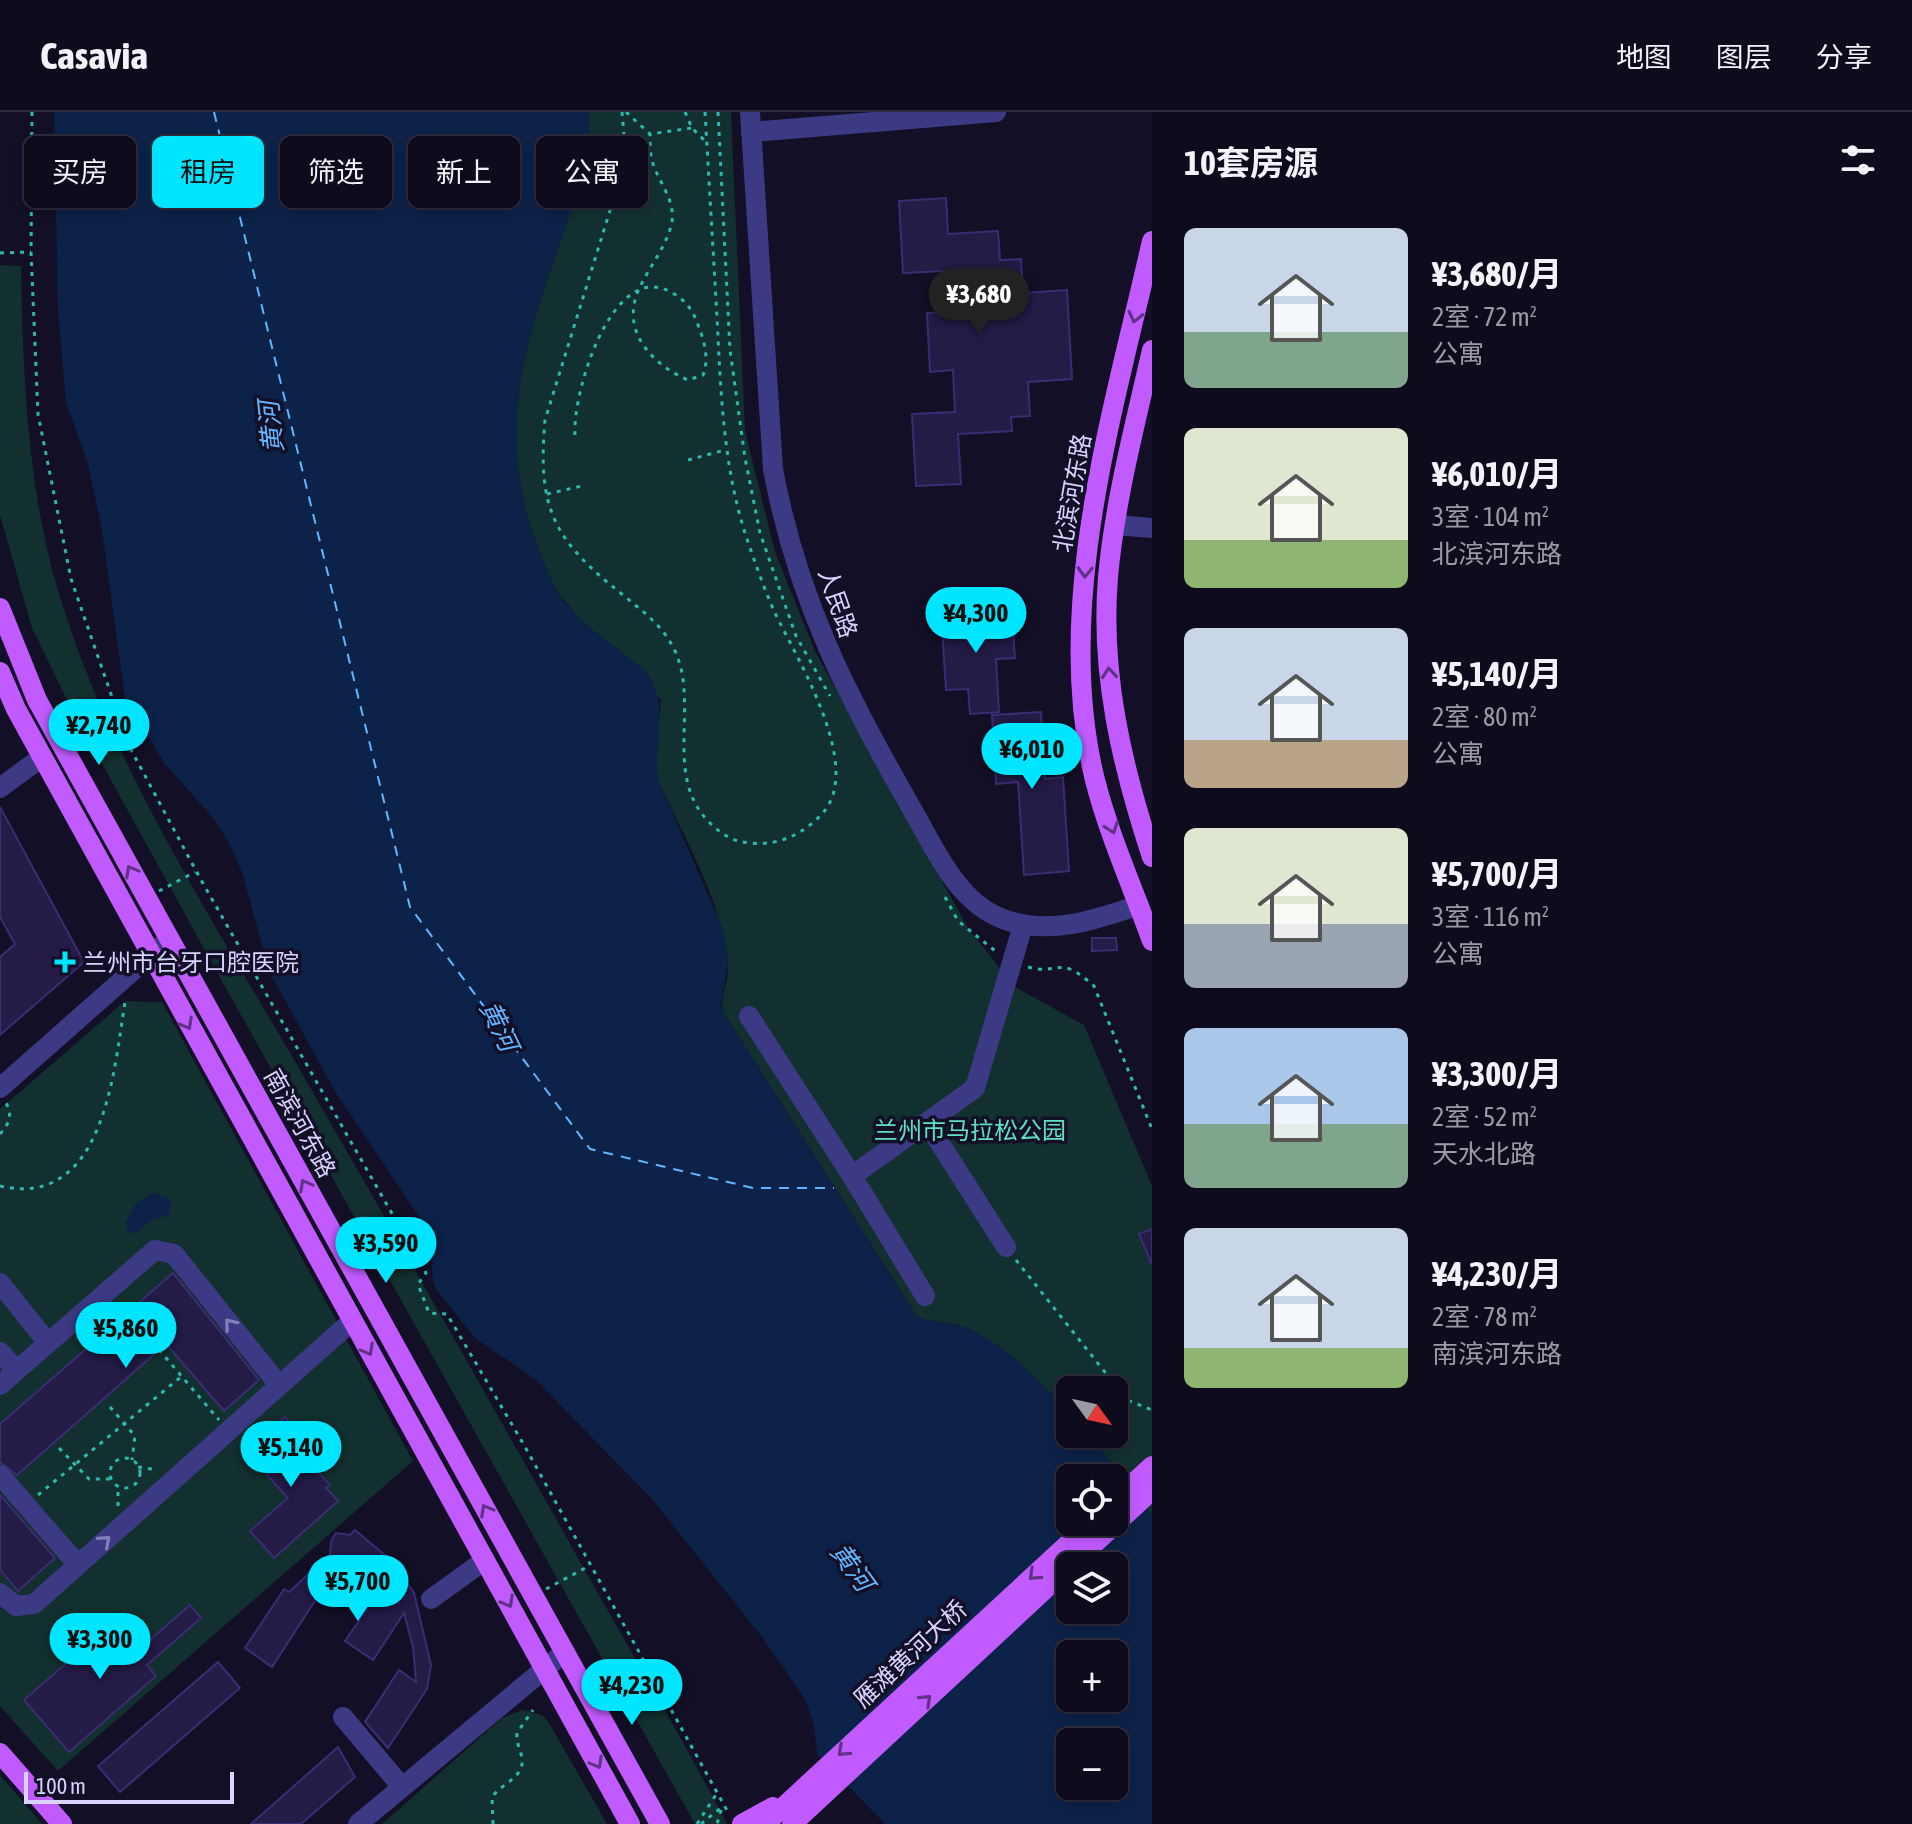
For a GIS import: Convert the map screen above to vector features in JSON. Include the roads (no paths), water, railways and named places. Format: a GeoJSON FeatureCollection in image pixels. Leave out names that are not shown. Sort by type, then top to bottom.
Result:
{"type":"FeatureCollection","features":[{"type":"Feature","properties":{"kind":"main road","name":"北滨河东路"},"geometry":{"type":"LineString","coordinates":[[1152,241],[1085,559],[1082,669],[1095,780],[1152,941]]}},
{"type":"Feature","properties":{"kind":"main road","name":"北滨河东路"},"geometry":{"type":"LineString","coordinates":[[1152,350],[1116,525],[1107,616],[1110,684],[1118,738],[1152,857]]}},
{"type":"Feature","properties":{"kind":"main road","name":"南滨河东路"},"geometry":{"type":"LineString","coordinates":[[0,608],[37,700],[660,1824]]}},
{"type":"Feature","properties":{"kind":"main road"},"geometry":{"type":"LineString","coordinates":[[0,672],[42,757],[150,956],[630,1824]]}},
{"type":"Feature","properties":{"kind":"main road"},"geometry":{"type":"LineString","coordinates":[[1128,1488],[1152,1466]]}},
{"type":"Feature","properties":{"kind":"main road","name":"雁滩黄河大桥"},"geometry":{"type":"LineString","coordinates":[[1085,1552],[1152,1490]]}},
{"type":"Feature","properties":{"kind":"main road","name":"雁滩黄河大桥"},"geometry":{"type":"LineString","coordinates":[[798,1813],[1078,1536]]}},
{"type":"Feature","properties":{"kind":"main road","name":"雁滩黄河大桥"},"geometry":{"type":"LineString","coordinates":[[765,1824],[798,1813],[1056,1579]]}},
{"type":"Feature","properties":{"kind":"main road"},"geometry":{"type":"LineString","coordinates":[[0,1753],[62,1824]]}},
{"type":"Feature","properties":{"kind":"main road"},"geometry":{"type":"LineString","coordinates":[[742,1824],[798,1813]]}},
{"type":"Feature","properties":{"kind":"street"},"geometry":{"type":"LineString","coordinates":[[751,122],[996,112]]}},
{"type":"Feature","properties":{"kind":"street","name":"人民路"},"geometry":{"type":"LineString","coordinates":[[751,122],[773,469],[782,517],[833,667],[951,876],[982,906],[1001,918],[1023,925],[1067,925],[1139,905]]}},
{"type":"Feature","properties":{"kind":"street"},"geometry":{"type":"LineString","coordinates":[[1116,525],[1152,528]]}},
{"type":"Feature","properties":{"kind":"street"},"geometry":{"type":"LineString","coordinates":[[0,788],[42,757]]}},
{"type":"Feature","properties":{"kind":"street"},"geometry":{"type":"LineString","coordinates":[[852,1176],[975,1088],[1023,925]]}},
{"type":"Feature","properties":{"kind":"street"},"geometry":{"type":"LineString","coordinates":[[0,1090],[168,939]]}},
{"type":"Feature","properties":{"kind":"street"},"geometry":{"type":"LineString","coordinates":[[749,1016],[925,1296]]}},
{"type":"Feature","properties":{"kind":"street"},"geometry":{"type":"LineString","coordinates":[[927,1123],[1006,1247]]}},
{"type":"Feature","properties":{"kind":"street"},"geometry":{"type":"LineString","coordinates":[[0,1385],[155,1250],[174,1254],[279,1385]]}},
{"type":"Feature","properties":{"kind":"street"},"geometry":{"type":"LineString","coordinates":[[0,1283],[48,1343]]}},
{"type":"Feature","properties":{"kind":"street"},"geometry":{"type":"LineString","coordinates":[[0,1593],[16,1606],[34,1604],[352,1321]]}},
{"type":"Feature","properties":{"kind":"street"},"geometry":{"type":"LineString","coordinates":[[0,1352],[16,1370]]}},
{"type":"Feature","properties":{"kind":"street"},"geometry":{"type":"LineString","coordinates":[[0,1475],[78,1565]]}},
{"type":"Feature","properties":{"kind":"street"},"geometry":{"type":"LineString","coordinates":[[431,1599],[485,1560]]}},
{"type":"Feature","properties":{"kind":"street"},"geometry":{"type":"LineString","coordinates":[[358,1824],[565,1652]]}},
{"type":"Feature","properties":{"kind":"street"},"geometry":{"type":"LineString","coordinates":[[343,1717],[402,1787]]}},
{"type":"Feature","properties":{"kind":"water","name":"黄河"},"geometry":{"type":"Polygon","coordinates":[[[54,112],[589,112],[588,136],[536,136],[536,208],[572,208],[538,306],[522,376],[517,445],[527,514],[539,550],[563,600],[592,629],[646,671],[653,683],[659,710],[659,782],[723,929],[728,964],[721,1003],[723,1012],[916,1315],[928,1321],[969,1329],[1011,1356],[1056,1399],[1056,1448],[1100,1448],[1112,1464],[1056,1464],[1056,1536],[1128,1536],[1128,1484],[1152,1515],[1152,1824],[885,1824],[817,1754],[814,1725],[805,1699],[762,1637],[652,1499],[535,1379],[475,1338],[436,1289],[429,1232],[336,1093],[269,971],[243,875],[230,845],[215,820],[165,764],[125,698],[102,530],[88,464],[66,402],[58,310],[56,208],[136,208],[136,136],[54,136],[54,112]]]}},
{"type":"Feature","properties":{"kind":"water"},"geometry":{"type":"Polygon","coordinates":[[[154,1193],[168,1198],[172,1206],[168,1216],[151,1220],[135,1234],[127,1231],[125,1223],[136,1203],[154,1193]]]}},
{"type":"Feature","properties":{"kind":"place","name":"兰州市台牙口腔医院"},"geometry":{"type":"Point","coordinates":[65,962]}},
{"type":"Feature","properties":{"kind":"park label","name":"兰州市马拉松公园"},"geometry":{"type":"Point","coordinates":[970,1130]}}]}
